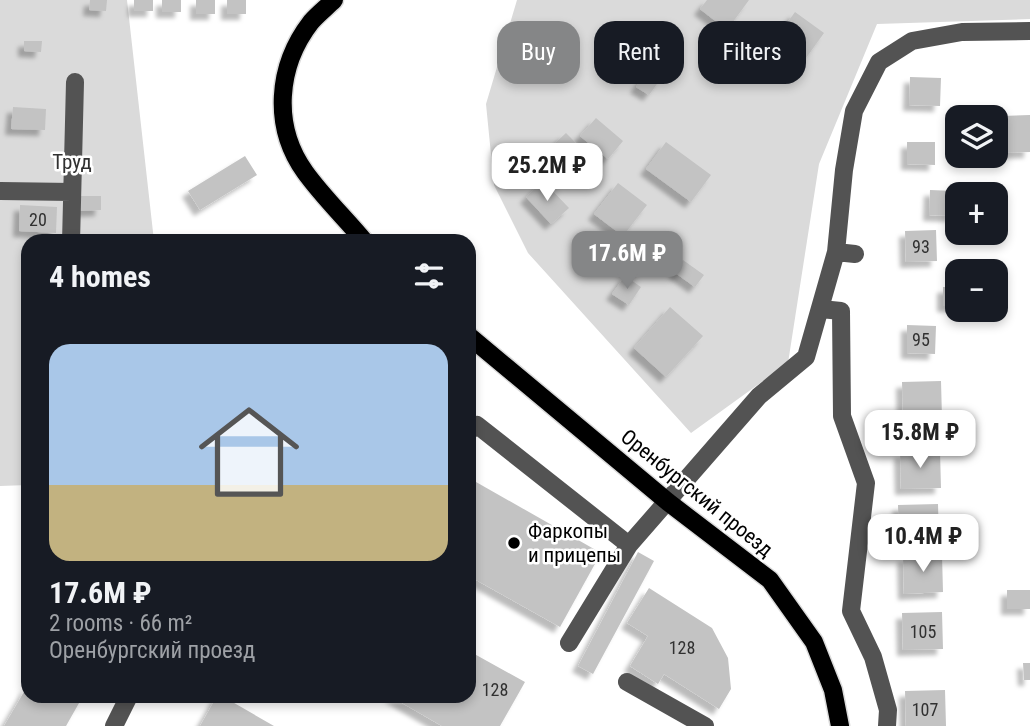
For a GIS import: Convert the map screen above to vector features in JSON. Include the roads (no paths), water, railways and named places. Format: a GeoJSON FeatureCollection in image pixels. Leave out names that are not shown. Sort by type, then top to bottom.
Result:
{"type":"FeatureCollection","features":[{"type":"Feature","properties":{"kind":"main road"},"geometry":{"type":"LineString","coordinates":[[334,0],[312,22],[290,55],[283,81],[281,105],[287,139],[304,172],[358,234]]}},
{"type":"Feature","properties":{"kind":"main road","name":"Оренбургский проезд"},"geometry":{"type":"LineString","coordinates":[[476,342],[668,502],[770,580],[814,642],[833,690],[840,726]]}},
{"type":"Feature","properties":{"kind":"street"},"geometry":{"type":"LineString","coordinates":[[569,643],[629,545],[759,396],[806,357],[836,252],[844,170],[854,111],[879,62],[912,41],[962,32],[1030,32]]}},
{"type":"Feature","properties":{"kind":"street"},"geometry":{"type":"LineString","coordinates":[[71,234],[75,82]]}},
{"type":"Feature","properties":{"kind":"street"},"geometry":{"type":"LineString","coordinates":[[0,191],[72,192]]}},
{"type":"Feature","properties":{"kind":"street"},"geometry":{"type":"LineString","coordinates":[[836,252],[855,254]]}},
{"type":"Feature","properties":{"kind":"street"},"geometry":{"type":"LineString","coordinates":[[821,309],[841,311],[842,416],[866,483],[851,611],[873,657],[888,710],[887,726]]}},
{"type":"Feature","properties":{"kind":"street"},"geometry":{"type":"LineString","coordinates":[[476,427],[629,545]]}},
{"type":"Feature","properties":{"kind":"street"},"geometry":{"type":"LineString","coordinates":[[627,682],[705,726]]}},
{"type":"Feature","properties":{"kind":"street"},"geometry":{"type":"LineString","coordinates":[[114,726],[126,703]]}},
{"type":"Feature","properties":{"kind":"place","name":"Фаркопы и прицепы"},"geometry":{"type":"Point","coordinates":[514,543]}},
{"type":"Feature","properties":{"kind":"park label","name":"Труд"},"geometry":{"type":"Point","coordinates":[72,162]}}]}
